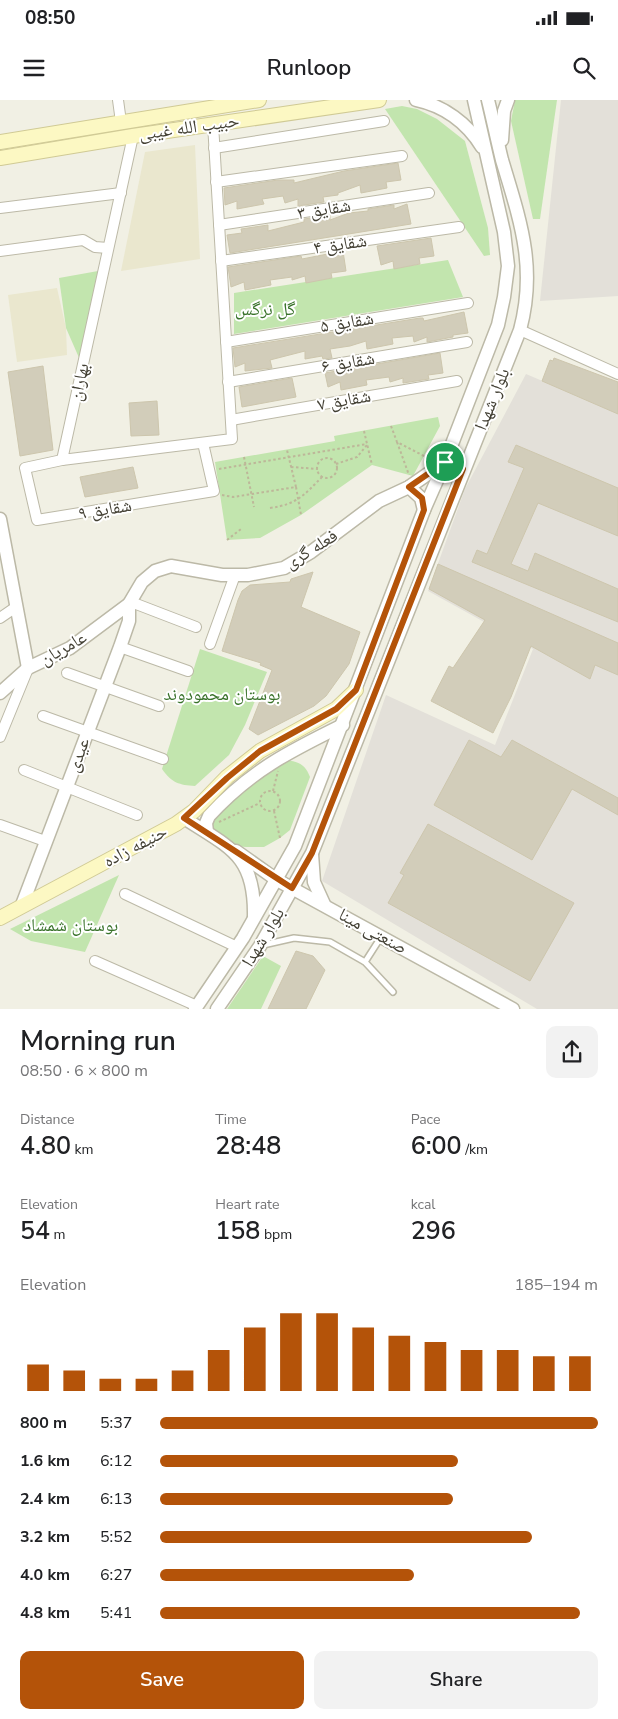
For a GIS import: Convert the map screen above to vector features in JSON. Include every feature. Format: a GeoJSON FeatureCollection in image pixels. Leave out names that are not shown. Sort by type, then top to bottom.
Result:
{"type":"FeatureCollection","features":[{"type":"Feature","properties":{"kind":"main road","name":"حبیب الله غیبی"},"geometry":{"type":"LineString","coordinates":[[0,142],[253,100]]}},
{"type":"Feature","properties":{"kind":"main road","name":"حبیب الله غیبی"},"geometry":{"type":"LineString","coordinates":[[0,158],[326,104],[379,100]]}},
{"type":"Feature","properties":{"kind":"main road","name":"حنیفه زاده"},"geometry":{"type":"LineString","coordinates":[[0,918],[184,818],[227,778],[260,751],[336,709],[356,690]]}},
{"type":"Feature","properties":{"kind":"street"},"geometry":{"type":"LineString","coordinates":[[118,100],[121,122]]}},
{"type":"Feature","properties":{"kind":"street"},"geometry":{"type":"LineString","coordinates":[[416,100],[444,110],[460,122],[474,135],[486,153]]}},
{"type":"Feature","properties":{"kind":"street","name":"بلوار شهدا"},"geometry":{"type":"LineString","coordinates":[[196,1008],[237,947],[295,846],[424,510],[445,462],[498,325],[508,266],[505,240],[474,100]]}},
{"type":"Feature","properties":{"kind":"street","name":"بلوار شهدا"},"geometry":{"type":"LineString","coordinates":[[217,1009],[260,946],[312,853],[463,469],[520,330],[528,287],[523,230],[502,158],[488,100]]}},
{"type":"Feature","properties":{"kind":"street"},"geometry":{"type":"LineString","coordinates":[[502,158],[504,112],[508,100]]}},
{"type":"Feature","properties":{"kind":"street"},"geometry":{"type":"LineString","coordinates":[[214,148],[384,121]]}},
{"type":"Feature","properties":{"kind":"street"},"geometry":{"type":"LineString","coordinates":[[62,460],[232,439],[213,124]]}},
{"type":"Feature","properties":{"kind":"street","name":"بهاران"},"geometry":{"type":"LineString","coordinates":[[62,460],[133,136]]}},
{"type":"Feature","properties":{"kind":"street"},"geometry":{"type":"LineString","coordinates":[[216,182],[402,156]]}},
{"type":"Feature","properties":{"kind":"street"},"geometry":{"type":"LineString","coordinates":[[0,208],[120,193]]}},
{"type":"Feature","properties":{"kind":"street","name":"شقایق ۳"},"geometry":{"type":"LineString","coordinates":[[219,225],[429,193]]}},
{"type":"Feature","properties":{"kind":"street","name":"شقایق ۴"},"geometry":{"type":"LineString","coordinates":[[221,261],[459,227]]}},
{"type":"Feature","properties":{"kind":"street"},"geometry":{"type":"LineString","coordinates":[[0,251],[83,240],[95,247],[108,248]]}},
{"type":"Feature","properties":{"kind":"street","name":"شقایق ۵"},"geometry":{"type":"LineString","coordinates":[[226,342],[468,303]]}},
{"type":"Feature","properties":{"kind":"street"},"geometry":{"type":"LineString","coordinates":[[520,330],[617,371]]}},
{"type":"Feature","properties":{"kind":"street","name":"شقایق ۶"},"geometry":{"type":"LineString","coordinates":[[228,382],[467,342]]}},
{"type":"Feature","properties":{"kind":"street","name":"شقایق ۷"},"geometry":{"type":"LineString","coordinates":[[231,420],[457,381]]}},
{"type":"Feature","properties":{"kind":"street","name":"شقایق ۹"},"geometry":{"type":"LineString","coordinates":[[62,460],[25,468],[37,520],[214,491],[203,443]]}},
{"type":"Feature","properties":{"kind":"street"},"geometry":{"type":"LineString","coordinates":[[445,462],[463,469]]}},
{"type":"Feature","properties":{"kind":"street","name":"فعله گری"},"geometry":{"type":"LineString","coordinates":[[130,603],[142,582],[155,571],[171,566],[235,575],[284,568],[319,546],[409,481],[445,462]]}},
{"type":"Feature","properties":{"kind":"street"},"geometry":{"type":"LineString","coordinates":[[409,481],[422,498],[424,510]]}},
{"type":"Feature","properties":{"kind":"street"},"geometry":{"type":"LineString","coordinates":[[0,737],[28,668],[16,607],[4,571],[1,528]]}},
{"type":"Feature","properties":{"kind":"street"},"geometry":{"type":"LineString","coordinates":[[210,644],[235,575]]}},
{"type":"Feature","properties":{"kind":"street"},"geometry":{"type":"LineString","coordinates":[[130,603],[196,627]]}},
{"type":"Feature","properties":{"kind":"street","name":"عیدی"},"geometry":{"type":"LineString","coordinates":[[22,905],[86,732],[120,647],[129,621],[130,603]]}},
{"type":"Feature","properties":{"kind":"street","name":"عامریان"},"geometry":{"type":"LineString","coordinates":[[0,693],[28,668],[70,648],[130,603]]}},
{"type":"Feature","properties":{"kind":"street"},"geometry":{"type":"LineString","coordinates":[[0,618],[16,607]]}},
{"type":"Feature","properties":{"kind":"street"},"geometry":{"type":"LineString","coordinates":[[120,647],[188,671]]}},
{"type":"Feature","properties":{"kind":"street"},"geometry":{"type":"LineString","coordinates":[[67,672],[159,706]]}},
{"type":"Feature","properties":{"kind":"street"},"geometry":{"type":"LineString","coordinates":[[43,716],[163,758]]}},
{"type":"Feature","properties":{"kind":"street"},"geometry":{"type":"LineString","coordinates":[[209,829],[206,823],[209,816],[249,777],[271,761],[343,725]]}},
{"type":"Feature","properties":{"kind":"street"},"geometry":{"type":"LineString","coordinates":[[24,770],[137,815]]}},
{"type":"Feature","properties":{"kind":"street","name":"صنعتی مینا"},"geometry":{"type":"LineString","coordinates":[[184,818],[209,829],[277,880],[513,1009]]}},
{"type":"Feature","properties":{"kind":"street"},"geometry":{"type":"LineString","coordinates":[[0,825],[45,841]]}},
{"type":"Feature","properties":{"kind":"street"},"geometry":{"type":"LineString","coordinates":[[236,851],[245,865],[251,881],[254,897],[254,919]]}},
{"type":"Feature","properties":{"kind":"street"},"geometry":{"type":"LineString","coordinates":[[312,853],[314,882],[324,904]]}},
{"type":"Feature","properties":{"kind":"street"},"geometry":{"type":"LineString","coordinates":[[125,894],[237,947]]}},
{"type":"Feature","properties":{"kind":"street"},"geometry":{"type":"LineString","coordinates":[[95,960],[196,1008]]}},
{"type":"Feature","properties":{"kind":"lane"},"geometry":{"type":"LineString","coordinates":[[365,962],[382,936]]}},
{"type":"Feature","properties":{"kind":"lane"},"geometry":{"type":"LineString","coordinates":[[260,946],[294,938],[330,942],[365,962],[393,992]]}},
{"type":"Feature","properties":{"kind":"path"},"geometry":{"type":"LineString","coordinates":[[391,426],[409,481]]}},
{"type":"Feature","properties":{"kind":"path"},"geometry":{"type":"LineString","coordinates":[[364,431],[372,465]]}},
{"type":"Feature","properties":{"kind":"path"},"geometry":{"type":"LineString","coordinates":[[397,442],[424,456]]}},
{"type":"Feature","properties":{"kind":"path"},"geometry":{"type":"LineString","coordinates":[[216,470],[367,444]]}},
{"type":"Feature","properties":{"kind":"path"},"geometry":{"type":"LineString","coordinates":[[336,464],[357,457],[367,444]]}},
{"type":"Feature","properties":{"kind":"path"},"geometry":{"type":"LineString","coordinates":[[287,450],[301,515]]}},
{"type":"Feature","properties":{"kind":"path"},"geometry":{"type":"LineString","coordinates":[[244,457],[254,507]]}},
{"type":"Feature","properties":{"kind":"path"},"geometry":{"type":"LineString","coordinates":[[291,467],[318,470],[323,476],[330,477],[335,473],[336,464],[332,459],[326,458],[319,463],[318,470]]}},
{"type":"Feature","properties":{"kind":"path"},"geometry":{"type":"LineString","coordinates":[[270,508],[289,506],[323,476]]}},
{"type":"Feature","properties":{"kind":"path"},"geometry":{"type":"LineString","coordinates":[[220,494],[233,498],[296,487]]}},
{"type":"Feature","properties":{"kind":"path"},"geometry":{"type":"LineString","coordinates":[[227,540],[241,529]]}},
{"type":"Feature","properties":{"kind":"path"},"geometry":{"type":"LineString","coordinates":[[273,791],[280,763]]}},
{"type":"Feature","properties":{"kind":"path"},"geometry":{"type":"LineString","coordinates":[[209,829],[260,803],[263,794],[273,791],[278,794],[281,800],[279,807],[274,811],[264,809],[260,803]]}},
{"type":"Feature","properties":{"kind":"path"},"geometry":{"type":"LineString","coordinates":[[274,811],[280,838]]}},
{"type":"Feature","properties":{"kind":"shaded area"},"geometry":{"type":"Polygon","coordinates":[[[561,100],[618,100],[618,296],[540,301],[561,100]]]}},
{"type":"Feature","properties":{"kind":"shaded area"},"geometry":{"type":"Polygon","coordinates":[[[195,145],[200,259],[121,271],[145,152],[195,145]]]}},
{"type":"Feature","properties":{"kind":"shaded area"},"geometry":{"type":"Polygon","coordinates":[[[57,288],[66,328],[67,355],[17,362],[8,295],[57,288]]]}},
{"type":"Feature","properties":{"kind":"shaded area"},"geometry":{"type":"Polygon","coordinates":[[[526,374],[618,413],[618,1009],[537,1009],[322,881],[386,695],[495,745],[533,649],[428,591],[465,489],[526,374]]]}},
{"type":"Feature","properties":{"kind":"green space"},"geometry":{"type":"Polygon","coordinates":[[[515,100],[557,100],[540,219],[533,219],[511,121],[515,100]]]}},
{"type":"Feature","properties":{"kind":"green space"},"geometry":{"type":"Polygon","coordinates":[[[402,106],[417,109],[437,119],[465,141],[488,228],[490,255],[484,256],[385,109],[402,106]]]}},
{"type":"Feature","properties":{"kind":"green space","name":"گل نرگس"},"geometry":{"type":"Polygon","coordinates":[[[448,260],[463,297],[234,334],[234,293],[448,260]]]}},
{"type":"Feature","properties":{"kind":"green space"},"geometry":{"type":"Polygon","coordinates":[[[98,271],[80,360],[66,328],[59,278],[98,271]]]}},
{"type":"Feature","properties":{"kind":"green space"},"geometry":{"type":"Polygon","coordinates":[[[438,417],[440,426],[413,476],[372,465],[301,515],[260,538],[227,540],[215,462],[335,441],[334,436],[438,417]]]}},
{"type":"Feature","properties":{"kind":"green space","name":"بوستان محمودوند"},"geometry":{"type":"Polygon","coordinates":[[[200,649],[267,672],[245,725],[229,755],[195,786],[176,782],[162,769],[200,649]]]}},
{"type":"Feature","properties":{"kind":"green space"},"geometry":{"type":"Polygon","coordinates":[[[284,760],[300,764],[306,769],[310,777],[290,830],[264,847],[235,846],[213,833],[213,818],[244,788],[284,760]]]}},
{"type":"Feature","properties":{"kind":"green space","name":"بوستان شمشاد"},"geometry":{"type":"Polygon","coordinates":[[[119,875],[85,952],[31,941],[10,929],[119,875]]]}},
{"type":"Feature","properties":{"kind":"green space"},"geometry":{"type":"Polygon","coordinates":[[[263,956],[281,966],[261,1009],[227,1009],[263,956]]]}},
{"type":"Feature","properties":{"kind":"building"},"geometry":{"type":"Polygon","coordinates":[[[398,163],[401,180],[386,182],[387,188],[361,193],[360,185],[338,193],[338,195],[323,197],[324,202],[298,206],[298,199],[285,203],[283,196],[262,199],[264,204],[237,209],[237,201],[225,205],[224,188],[278,180],[294,180],[294,183],[344,171],[398,163]]]}},
{"type":"Feature","properties":{"kind":"building"},"geometry":{"type":"Polygon","coordinates":[[[407,204],[411,224],[230,253],[227,235],[242,233],[241,229],[268,225],[268,231],[304,222],[304,219],[330,215],[330,220],[349,213],[368,211],[368,209],[394,205],[394,209],[407,204]]]}},
{"type":"Feature","properties":{"kind":"building"},"geometry":{"type":"Polygon","coordinates":[[[431,238],[434,256],[419,258],[420,264],[394,269],[393,261],[381,265],[377,246],[431,238]]]}},
{"type":"Feature","properties":{"kind":"building"},"geometry":{"type":"Polygon","coordinates":[[[343,251],[346,271],[331,273],[332,278],[306,283],[305,276],[292,280],[292,277],[270,280],[271,285],[245,290],[244,282],[231,287],[228,267],[301,256],[302,259],[343,251]]]}},
{"type":"Feature","properties":{"kind":"building"},"geometry":{"type":"Polygon","coordinates":[[[464,312],[468,333],[453,335],[453,337],[427,342],[427,337],[414,342],[413,336],[392,338],[393,344],[367,349],[366,341],[330,349],[332,358],[323,359],[322,356],[305,359],[305,351],[270,360],[272,368],[245,371],[245,363],[235,367],[233,348],[420,318],[423,318],[424,321],[464,312]]]}},
{"type":"Feature","properties":{"kind":"building"},"geometry":{"type":"Polygon","coordinates":[[[440,353],[443,373],[428,375],[429,379],[403,383],[403,378],[390,382],[389,377],[366,380],[367,385],[341,390],[340,382],[328,387],[325,373],[440,353]]]}},
{"type":"Feature","properties":{"kind":"building"},"geometry":{"type":"Polygon","coordinates":[[[554,358],[618,382],[618,414],[542,381],[550,360],[553,361],[554,358]]]}},
{"type":"Feature","properties":{"kind":"building"},"geometry":{"type":"Polygon","coordinates":[[[43,366],[53,450],[20,456],[8,372],[43,366]]]}},
{"type":"Feature","properties":{"kind":"building"},"geometry":{"type":"Polygon","coordinates":[[[292,378],[296,397],[242,407],[239,387],[292,378]]]}},
{"type":"Feature","properties":{"kind":"building"},"geometry":{"type":"Polygon","coordinates":[[[157,401],[159,435],[131,436],[129,403],[157,401]]]}},
{"type":"Feature","properties":{"kind":"building"},"geometry":{"type":"Polygon","coordinates":[[[516,445],[618,488],[618,536],[538,503],[511,564],[528,571],[535,553],[618,589],[618,622],[472,562],[477,550],[487,554],[524,468],[508,462],[516,445]]]}},
{"type":"Feature","properties":{"kind":"building"},"geometry":{"type":"Polygon","coordinates":[[[133,467],[138,488],[85,497],[80,477],[133,467]]]}},
{"type":"Feature","properties":{"kind":"building"},"geometry":{"type":"Polygon","coordinates":[[[438,564],[618,643],[618,675],[595,665],[590,679],[531,646],[511,697],[493,733],[431,701],[449,666],[453,668],[485,620],[429,589],[438,564]]]}},
{"type":"Feature","properties":{"kind":"building"},"geometry":{"type":"Polygon","coordinates":[[[313,572],[301,607],[360,632],[349,664],[326,696],[314,706],[258,735],[249,729],[272,670],[260,665],[261,663],[222,651],[238,600],[242,591],[250,585],[290,582],[291,579],[313,572]]]}},
{"type":"Feature","properties":{"kind":"building"},"geometry":{"type":"Polygon","coordinates":[[[469,740],[501,757],[512,740],[618,798],[618,815],[572,789],[532,860],[434,805],[469,740]]]}},
{"type":"Feature","properties":{"kind":"building"},"geometry":{"type":"Polygon","coordinates":[[[428,824],[574,903],[530,981],[388,903],[404,875],[400,873],[428,824]]]}},
{"type":"Feature","properties":{"kind":"building"},"geometry":{"type":"Polygon","coordinates":[[[296,951],[313,956],[325,970],[306,1009],[268,1009],[296,951]]]}},
{"type":"Feature","properties":{"kind":"route"},"geometry":{"type":"LineString","coordinates":[[445,462],[463,469],[312,853],[292,888],[255,866],[236,851],[184,818],[194,811],[227,778],[260,751],[336,709],[356,690],[424,510],[422,498],[409,487],[445,462]]}}]}
